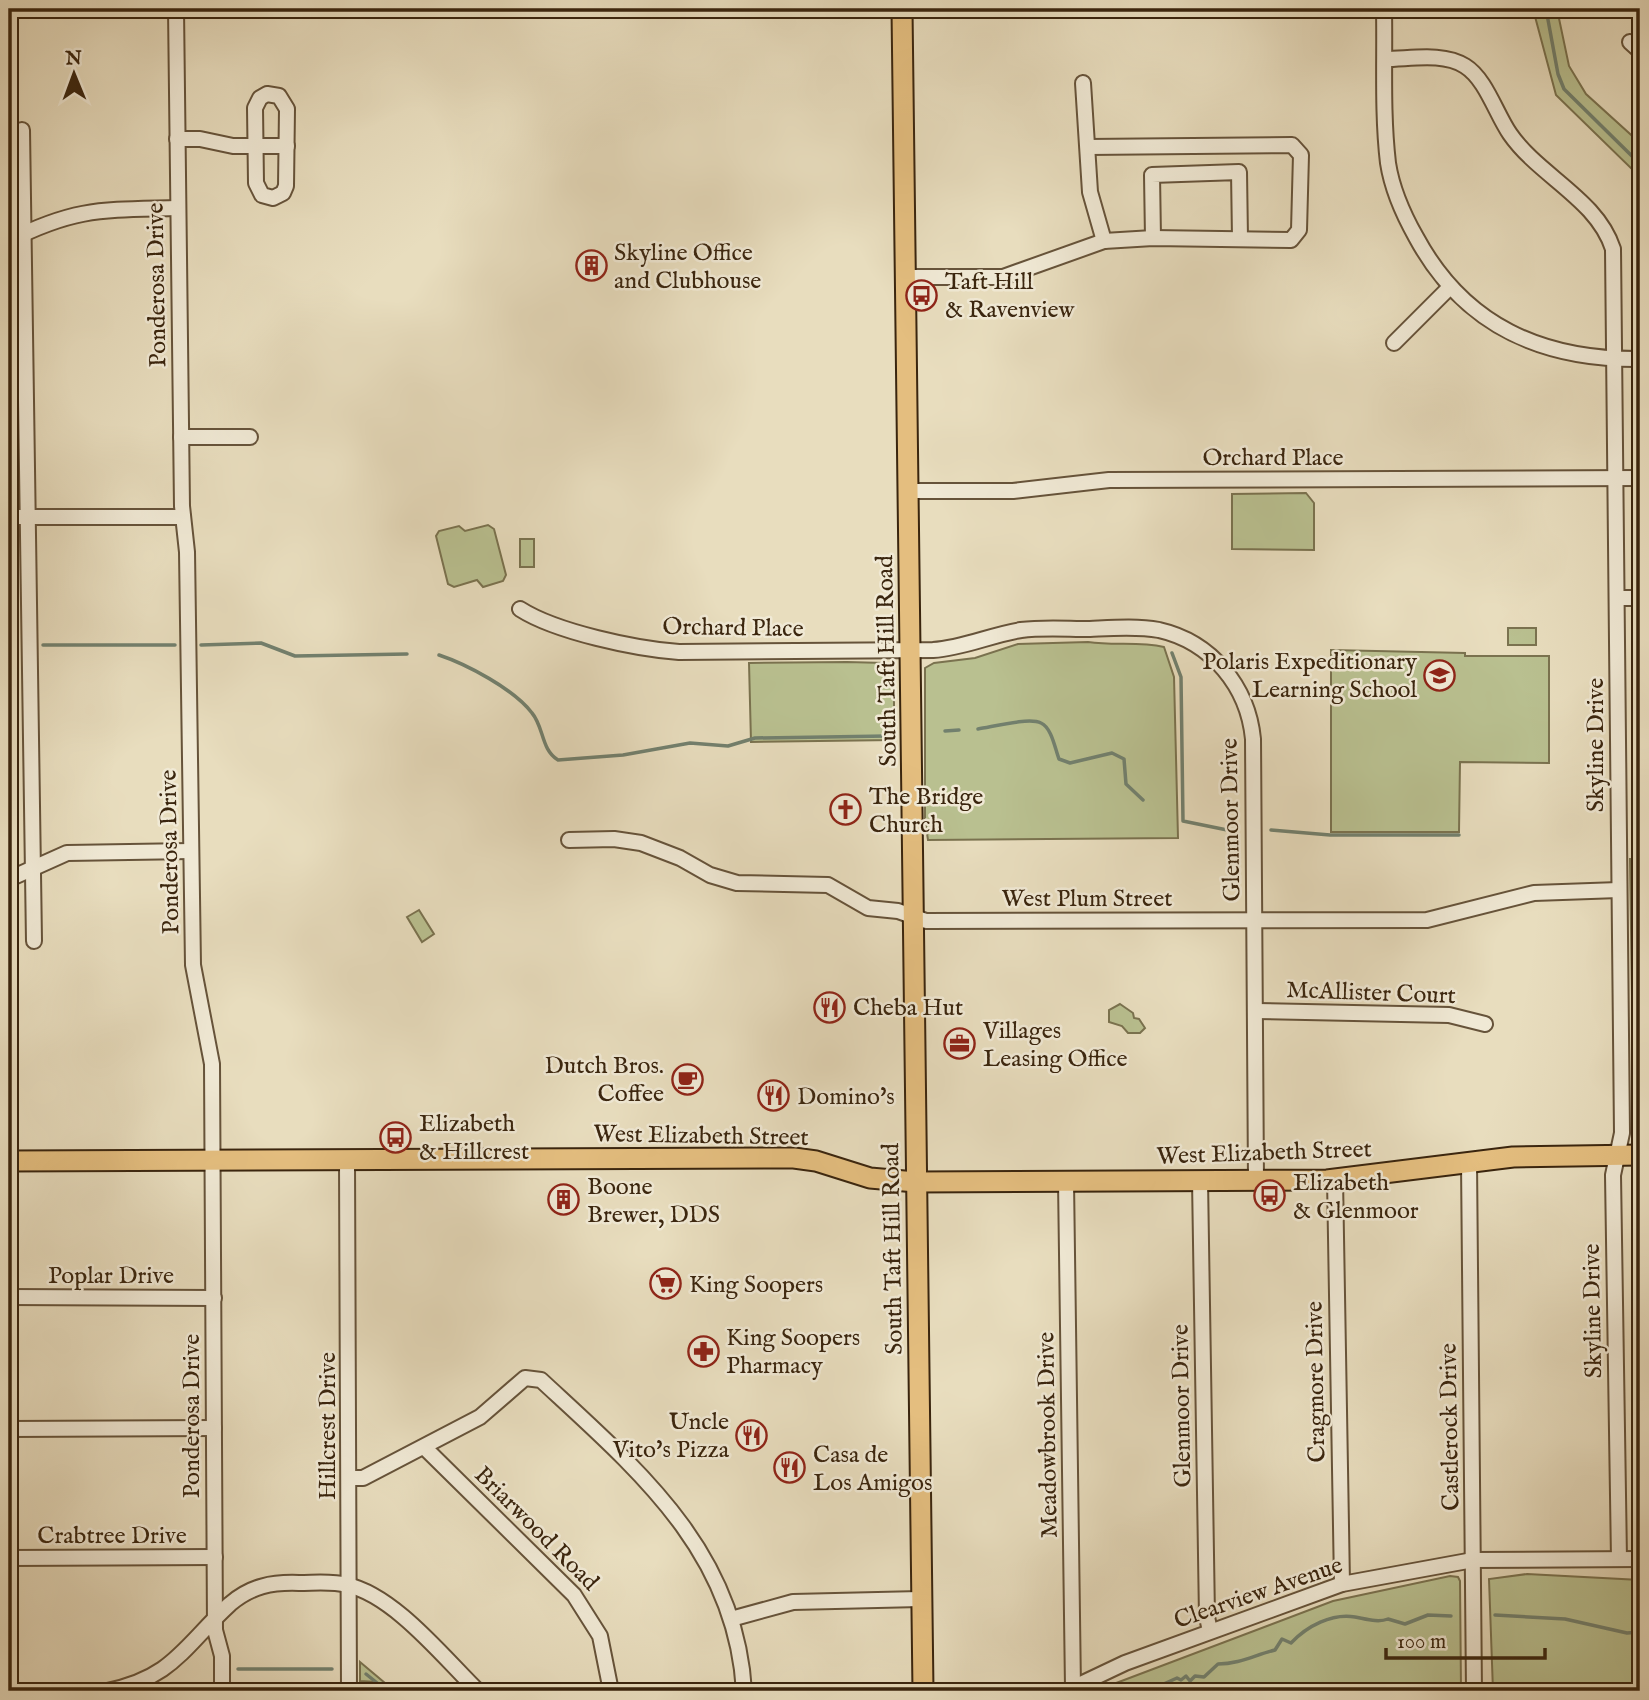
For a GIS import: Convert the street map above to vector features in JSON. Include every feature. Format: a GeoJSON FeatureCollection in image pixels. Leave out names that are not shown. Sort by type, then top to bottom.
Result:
{"type":"FeatureCollection","features":[{"type":"Feature","properties":{"kind":"main road","name":"South Taft Hill Road"},"geometry":{"type":"LineString","coordinates":[[902,9],[923,1691]]}},
{"type":"Feature","properties":{"kind":"main road","name":"West Elizabeth Street"},"geometry":{"type":"LineString","coordinates":[[9,1161],[794,1158],[816,1161],[870,1178],[916,1182],[1335,1179],[1521,1157],[1640,1155]]}},
{"type":"Feature","properties":{"kind":"street","name":"Ponderosa Drive"},"geometry":{"type":"LineString","coordinates":[[176,9],[181,437],[183,517],[187,552],[193,965],[212,1064],[215,1619],[222,1656],[222,1691]]}},
{"type":"Feature","properties":{"kind":"street"},"geometry":{"type":"LineString","coordinates":[[1384,9],[1387,147],[1395,192],[1423,250],[1449,288],[1478,315],[1522,338],[1569,353],[1615,359],[1640,359]]}},
{"type":"Feature","properties":{"kind":"street","name":"Skyline Drive"},"geometry":{"type":"LineString","coordinates":[[1385,59],[1439,59],[1466,67],[1511,136],[1543,171],[1600,222],[1613,249],[1622,1133],[1613,1175],[1619,1559]]}},
{"type":"Feature","properties":{"kind":"street"},"geometry":{"type":"LineString","coordinates":[[1083,83],[1090,192],[1104,241]]}},
{"type":"Feature","properties":{"kind":"street"},"geometry":{"type":"LineString","coordinates":[[271,94],[279,96],[286,105],[287,146],[286,186],[283,193],[273,198],[262,195],[257,189],[255,146],[256,104],[260,98],[271,94]]}},
{"type":"Feature","properties":{"kind":"street"},"geometry":{"type":"LineString","coordinates":[[22,130],[34,941]]}},
{"type":"Feature","properties":{"kind":"street"},"geometry":{"type":"LineString","coordinates":[[177,139],[287,146]]}},
{"type":"Feature","properties":{"kind":"street"},"geometry":{"type":"LineString","coordinates":[[905,277],[1003,276],[1104,241],[1153,238],[1291,240],[1299,230],[1301,155],[1292,145],[1088,147]]}},
{"type":"Feature","properties":{"kind":"street"},"geometry":{"type":"LineString","coordinates":[[1153,238],[1152,175],[1239,172],[1240,238]]}},
{"type":"Feature","properties":{"kind":"street"},"geometry":{"type":"LineString","coordinates":[[9,241],[52,219],[90,211],[177,208]]}},
{"type":"Feature","properties":{"kind":"street"},"geometry":{"type":"LineString","coordinates":[[1394,343],[1449,288]]}},
{"type":"Feature","properties":{"kind":"street"},"geometry":{"type":"LineString","coordinates":[[181,437],[250,437]]}},
{"type":"Feature","properties":{"kind":"street","name":"Orchard Place"},"geometry":{"type":"LineString","coordinates":[[908,491],[1013,491],[1109,480],[1640,478]]}},
{"type":"Feature","properties":{"kind":"street"},"geometry":{"type":"LineString","coordinates":[[9,517],[183,517]]}},
{"type":"Feature","properties":{"kind":"street"},"geometry":{"type":"LineString","coordinates":[[1617,598],[1640,598]]}},
{"type":"Feature","properties":{"kind":"street","name":"Orchard Place"},"geometry":{"type":"LineString","coordinates":[[520,610],[538,621],[661,650],[910,650]]}},
{"type":"Feature","properties":{"kind":"street","name":"Glenmoor Drive"},"geometry":{"type":"LineString","coordinates":[[910,650],[954,649],[1022,630],[1140,628],[1173,634],[1207,653],[1235,684],[1250,718],[1255,920],[1256,1180]]}},
{"type":"Feature","properties":{"kind":"street","name":"West Plum Street"},"geometry":{"type":"LineString","coordinates":[[569,840],[614,839],[640,843],[725,881],[828,885],[868,908],[926,921],[1427,920],[1534,893],[1619,890]]}},
{"type":"Feature","properties":{"kind":"street"},"geometry":{"type":"LineString","coordinates":[[9,879],[58,855],[77,851],[191,851]]}},
{"type":"Feature","properties":{"kind":"street","name":"McAllister Court"},"geometry":{"type":"LineString","coordinates":[[1255,1010],[1450,1016],[1485,1024]]}},
{"type":"Feature","properties":{"kind":"street","name":"Hillcrest Drive"},"geometry":{"type":"LineString","coordinates":[[347,1160],[349,1691]]}},
{"type":"Feature","properties":{"kind":"street","name":"Castlerock Drive"},"geometry":{"type":"LineString","coordinates":[[1469,1162],[1474,1691]]}},
{"type":"Feature","properties":{"kind":"street","name":"Cragmore Drive"},"geometry":{"type":"LineString","coordinates":[[1335,1179],[1342,1584]]}},
{"type":"Feature","properties":{"kind":"street","name":"Glenmoor Drive"},"geometry":{"type":"LineString","coordinates":[[1200,1180],[1207,1617],[1210,1631]]}},
{"type":"Feature","properties":{"kind":"street","name":"Meadowbrook Drive"},"geometry":{"type":"LineString","coordinates":[[1066,1181],[1069,1689]]}},
{"type":"Feature","properties":{"kind":"street","name":"Poplar Drive"},"geometry":{"type":"LineString","coordinates":[[9,1297],[214,1298]]}},
{"type":"Feature","properties":{"kind":"street"},"geometry":{"type":"LineString","coordinates":[[350,1478],[363,1478],[480,1416],[526,1378],[541,1380],[665,1500],[698,1546],[717,1582],[731,1619],[743,1663],[744,1691]]}},
{"type":"Feature","properties":{"kind":"street"},"geometry":{"type":"LineString","coordinates":[[9,1429],[214,1428]]}},
{"type":"Feature","properties":{"kind":"street","name":"Briarwood Road"},"geometry":{"type":"LineString","coordinates":[[424,1447],[575,1595],[600,1636],[611,1691]]}},
{"type":"Feature","properties":{"kind":"street","name":"Crabtree Drive"},"geometry":{"type":"LineString","coordinates":[[9,1558],[215,1557]]}},
{"type":"Feature","properties":{"kind":"street","name":"Clearview Avenue"},"geometry":{"type":"LineString","coordinates":[[1069,1689],[1125,1663],[1342,1584],[1473,1560],[1640,1559]]}},
{"type":"Feature","properties":{"kind":"street"},"geometry":{"type":"LineString","coordinates":[[107,1691],[133,1686],[160,1674],[232,1602],[259,1585],[278,1582],[348,1585],[378,1597],[478,1691]]}},
{"type":"Feature","properties":{"kind":"street"},"geometry":{"type":"LineString","coordinates":[[731,1619],[793,1602],[920,1599]]}},
{"type":"Feature","properties":{"kind":"street"},"geometry":{"type":"LineString","coordinates":[[12,1691],[70,1691]]}},
{"type":"Feature","properties":{"kind":"green space"},"geometry":{"type":"Polygon","coordinates":[[[1533,9],[1557,9],[1569,66],[1586,94],[1640,143],[1640,177],[1556,95],[1533,9]]]}},
{"type":"Feature","properties":{"kind":"green space"},"geometry":{"type":"Polygon","coordinates":[[[1306,493],[1314,503],[1314,550],[1232,549],[1232,494],[1306,493]]]}},
{"type":"Feature","properties":{"kind":"green space"},"geometry":{"type":"Polygon","coordinates":[[[488,525],[494,529],[506,575],[503,581],[483,587],[477,580],[454,587],[448,584],[436,536],[439,531],[459,526],[465,531],[488,525]]]}},
{"type":"Feature","properties":{"kind":"green space"},"geometry":{"type":"Polygon","coordinates":[[[520,539],[534,539],[534,567],[520,567],[520,539]]]}},
{"type":"Feature","properties":{"kind":"green space"},"geometry":{"type":"Polygon","coordinates":[[[1508,628],[1536,628],[1536,645],[1508,645],[1508,628]]]}},
{"type":"Feature","properties":{"kind":"green space"},"geometry":{"type":"Polygon","coordinates":[[[1088,642],[1164,647],[1174,677],[1178,838],[928,840],[925,820],[925,668],[934,663],[975,658],[1018,644],[1088,642]]]}},
{"type":"Feature","properties":{"kind":"green space"},"geometry":{"type":"Polygon","coordinates":[[[1331,650],[1465,653],[1465,656],[1549,656],[1549,763],[1460,762],[1459,832],[1331,832],[1331,650]]]}},
{"type":"Feature","properties":{"kind":"green space"},"geometry":{"type":"Polygon","coordinates":[[[749,663],[885,663],[894,668],[894,740],[751,742],[749,663]]]}},
{"type":"Feature","properties":{"kind":"green space"},"geometry":{"type":"Polygon","coordinates":[[[1630,859],[1640,859],[1640,1134],[1634,1131],[1630,859]]]}},
{"type":"Feature","properties":{"kind":"green space"},"geometry":{"type":"Polygon","coordinates":[[[419,910],[434,934],[422,942],[407,917],[419,910]]]}},
{"type":"Feature","properties":{"kind":"green space"},"geometry":{"type":"Polygon","coordinates":[[[1120,1004],[1133,1013],[1134,1018],[1139,1019],[1145,1028],[1140,1033],[1128,1033],[1122,1026],[1109,1022],[1109,1010],[1120,1004]]]}},
{"type":"Feature","properties":{"kind":"green space"},"geometry":{"type":"Polygon","coordinates":[[[1527,1574],[1640,1580],[1640,1691],[1493,1691],[1489,1579],[1527,1574]]]}},
{"type":"Feature","properties":{"kind":"green space"},"geometry":{"type":"Polygon","coordinates":[[[1450,1576],[1458,1577],[1460,1581],[1461,1691],[1095,1691],[1333,1601],[1450,1576]]]}},
{"type":"Feature","properties":{"kind":"green space"},"geometry":{"type":"Polygon","coordinates":[[[360,1662],[385,1683],[394,1684],[397,1691],[383,1691],[376,1682],[360,1681],[360,1662]]]}},
{"type":"Feature","properties":{"kind":"waterway"},"geometry":{"type":"LineString","coordinates":[[1546,9],[1558,74],[1564,89],[1640,164]]}},
{"type":"Feature","properties":{"kind":"waterway"},"geometry":{"type":"LineString","coordinates":[[201,645],[261,643],[295,656],[407,654]]}},
{"type":"Feature","properties":{"kind":"waterway"},"geometry":{"type":"LineString","coordinates":[[43,645],[175,645]]}},
{"type":"Feature","properties":{"kind":"waterway"},"geometry":{"type":"LineString","coordinates":[[1172,653],[1181,677],[1183,821],[1237,832]]}},
{"type":"Feature","properties":{"kind":"waterway"},"geometry":{"type":"LineString","coordinates":[[439,655],[489,678],[514,695],[532,713],[548,750],[558,760],[623,755],[690,743],[728,746],[755,738],[887,736]]}},
{"type":"Feature","properties":{"kind":"waterway"},"geometry":{"type":"LineString","coordinates":[[978,729],[1035,721],[1048,729],[1059,759],[1070,763],[1112,753],[1124,759],[1126,784],[1143,800]]}},
{"type":"Feature","properties":{"kind":"waterway"},"geometry":{"type":"LineString","coordinates":[[945,731],[959,730]]}},
{"type":"Feature","properties":{"kind":"waterway"},"geometry":{"type":"LineString","coordinates":[[1271,830],[1330,835],[1459,835]]}},
{"type":"Feature","properties":{"kind":"waterway"},"geometry":{"type":"LineString","coordinates":[[1148,1691],[1177,1678],[1181,1680],[1186,1676],[1190,1681],[1195,1676],[1204,1677],[1218,1664],[1240,1661],[1275,1650],[1282,1639],[1291,1643],[1312,1626],[1329,1619],[1346,1616],[1376,1621],[1388,1619],[1405,1624],[1428,1615],[1451,1616]]}},
{"type":"Feature","properties":{"kind":"waterway"},"geometry":{"type":"LineString","coordinates":[[1495,1615],[1565,1619],[1627,1633],[1640,1632]]}},
{"type":"Feature","properties":{"kind":"waterway"},"geometry":{"type":"LineString","coordinates":[[238,1669],[332,1669]]}},
{"type":"Feature","properties":{"kind":"waterway"},"geometry":{"type":"LineString","coordinates":[[366,1674],[387,1691]]}},
{"type":"Feature","properties":{"kind":"place","name":"Skyline Office and Clubhouse"},"geometry":{"type":"Point","coordinates":[591,266]}},
{"type":"Feature","properties":{"kind":"place","name":"Taft Hill & Ravenview"},"geometry":{"type":"Point","coordinates":[922,295]}},
{"type":"Feature","properties":{"kind":"place","name":"Polaris Expeditionary Learning School"},"geometry":{"type":"Point","coordinates":[1440,675]}},
{"type":"Feature","properties":{"kind":"place","name":"The Bridge Church"},"geometry":{"type":"Point","coordinates":[846,810]}},
{"type":"Feature","properties":{"kind":"place","name":"Cheba Hut"},"geometry":{"type":"Point","coordinates":[830,1007]}},
{"type":"Feature","properties":{"kind":"place","name":"Villages Leasing Office"},"geometry":{"type":"Point","coordinates":[960,1044]}},
{"type":"Feature","properties":{"kind":"place","name":"Dutch Bros. Coffee"},"geometry":{"type":"Point","coordinates":[687,1079]}},
{"type":"Feature","properties":{"kind":"place","name":"Domino's"},"geometry":{"type":"Point","coordinates":[774,1096]}},
{"type":"Feature","properties":{"kind":"place","name":"Elizabeth & Hillcrest"},"geometry":{"type":"Point","coordinates":[396,1137]}},
{"type":"Feature","properties":{"kind":"place","name":"Elizabeth & Glenmoor"},"geometry":{"type":"Point","coordinates":[1270,1196]}},
{"type":"Feature","properties":{"kind":"place","name":"Boone Brewer, DDS"},"geometry":{"type":"Point","coordinates":[564,1200]}},
{"type":"Feature","properties":{"kind":"place","name":"King Soopers"},"geometry":{"type":"Point","coordinates":[666,1284]}},
{"type":"Feature","properties":{"kind":"place","name":"King Soopers Pharmacy"},"geometry":{"type":"Point","coordinates":[703,1351]}},
{"type":"Feature","properties":{"kind":"place","name":"Uncle Vito's Pizza"},"geometry":{"type":"Point","coordinates":[752,1435]}},
{"type":"Feature","properties":{"kind":"place","name":"Casa de Los Amigos"},"geometry":{"type":"Point","coordinates":[790,1468]}}]}
